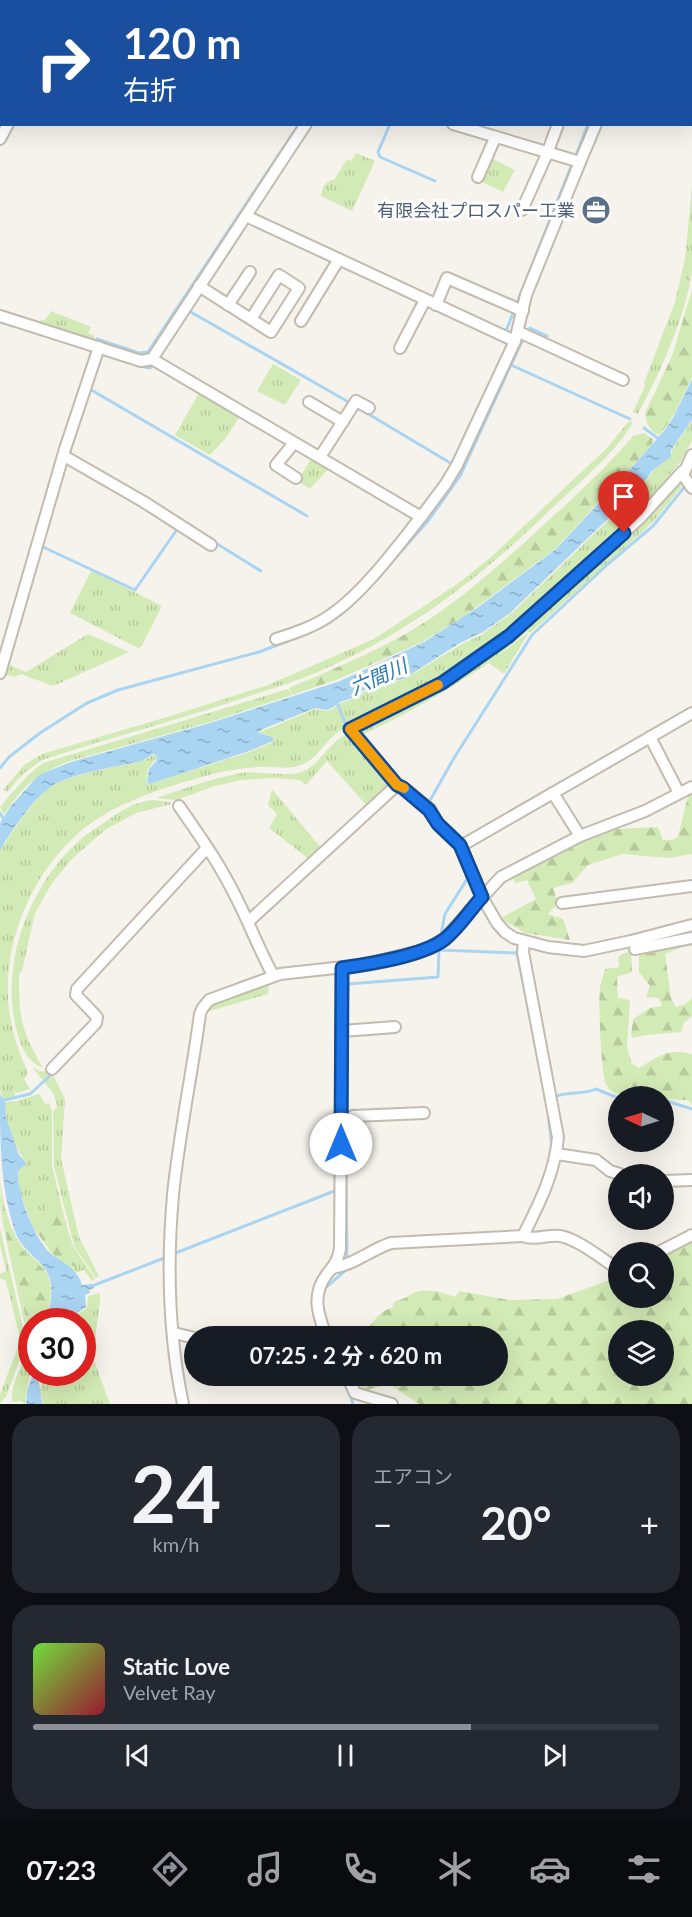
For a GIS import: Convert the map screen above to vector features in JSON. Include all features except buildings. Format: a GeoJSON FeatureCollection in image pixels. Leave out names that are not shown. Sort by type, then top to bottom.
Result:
{"type":"FeatureCollection","features":[{"type":"Feature","properties":{"kind":"street"},"geometry":{"type":"LineString","coordinates":[[155,360],[250,217],[305,126]]}},
{"type":"Feature","properties":{"kind":"street"},"geometry":{"type":"LineString","coordinates":[[460,126],[575,161]]}},
{"type":"Feature","properties":{"kind":"street"},"geometry":{"type":"LineString","coordinates":[[522,210],[557,126]]}},
{"type":"Feature","properties":{"kind":"street"},"geometry":{"type":"LineString","coordinates":[[276,639],[333,614],[359,590],[395,550],[446,485],[517,337],[518,308],[526,296],[575,161],[595,126]]}},
{"type":"Feature","properties":{"kind":"street"},"geometry":{"type":"LineString","coordinates":[[478,177],[495,138]]}},
{"type":"Feature","properties":{"kind":"street"},"geometry":{"type":"LineString","coordinates":[[250,217],[425,300],[437,302],[623,380]]}},
{"type":"Feature","properties":{"kind":"street"},"geometry":{"type":"LineString","coordinates":[[301,321],[339,259]]}},
{"type":"Feature","properties":{"kind":"street"},"geometry":{"type":"LineString","coordinates":[[228,305],[250,272]]}},
{"type":"Feature","properties":{"kind":"street"},"geometry":{"type":"LineString","coordinates":[[203,288],[251,320],[271,332],[299,288],[279,275],[251,320]]}},
{"type":"Feature","properties":{"kind":"street"},"geometry":{"type":"LineString","coordinates":[[437,302],[447,278],[518,308]]}},
{"type":"Feature","properties":{"kind":"street"},"geometry":{"type":"LineString","coordinates":[[400,348],[425,300]]}},
{"type":"Feature","properties":{"kind":"street"},"geometry":{"type":"LineString","coordinates":[[0,316],[96,349],[141,361],[155,360],[421,517]]}},
{"type":"Feature","properties":{"kind":"street"},"geometry":{"type":"LineString","coordinates":[[0,673],[96,349]]}},
{"type":"Feature","properties":{"kind":"street"},"geometry":{"type":"LineString","coordinates":[[320,457],[356,401],[369,408]]}},
{"type":"Feature","properties":{"kind":"street"},"geometry":{"type":"LineString","coordinates":[[309,402],[344,422]]}},
{"type":"Feature","properties":{"kind":"street"},"geometry":{"type":"LineString","coordinates":[[294,442],[276,465],[296,478]]}},
{"type":"Feature","properties":{"kind":"street"},"geometry":{"type":"LineString","coordinates":[[692,455],[687,481],[640,518],[509,636],[442,683],[350,729],[395,787],[403,788],[423,804],[438,824],[460,844],[482,897],[505,932],[524,942],[571,951],[584,951],[692,925]]}},
{"type":"Feature","properties":{"kind":"street"},"geometry":{"type":"LineString","coordinates":[[64,456],[211,544]]}},
{"type":"Feature","properties":{"kind":"street"},"geometry":{"type":"LineString","coordinates":[[460,844],[692,713]]}},
{"type":"Feature","properties":{"kind":"street"},"geometry":{"type":"LineString","coordinates":[[650,737],[679,793]]}},
{"type":"Feature","properties":{"kind":"street"},"geometry":{"type":"LineString","coordinates":[[250,924],[395,787]]}},
{"type":"Feature","properties":{"kind":"street"},"geometry":{"type":"LineString","coordinates":[[183,1404],[177,1374],[170,1256],[175,1178],[202,1009],[209,1000],[273,975],[342,968],[435,945],[445,938],[501,877],[580,836],[645,811],[692,787]]}},
{"type":"Feature","properties":{"kind":"street"},"geometry":{"type":"LineString","coordinates":[[553,793],[580,836]]}},
{"type":"Feature","properties":{"kind":"street"},"geometry":{"type":"LineString","coordinates":[[179,806],[228,881],[250,924],[259,950],[273,975]]}},
{"type":"Feature","properties":{"kind":"street"},"geometry":{"type":"LineString","coordinates":[[52,1068],[96,1023],[97,1017],[76,996],[77,989],[207,848]]}},
{"type":"Feature","properties":{"kind":"street"},"geometry":{"type":"LineString","coordinates":[[562,903],[692,886]]}},
{"type":"Feature","properties":{"kind":"street"},"geometry":{"type":"LineString","coordinates":[[635,949],[692,938]]}},
{"type":"Feature","properties":{"kind":"street"},"geometry":{"type":"LineString","coordinates":[[523,1236],[543,1196],[557,1154],[558,1137],[523,952],[524,942]]}},
{"type":"Feature","properties":{"kind":"street"},"geometry":{"type":"LineString","coordinates":[[322,1326],[317,1311],[318,1288],[337,1263],[340,1250],[345,1030],[342,968]]}},
{"type":"Feature","properties":{"kind":"street"},"geometry":{"type":"LineString","coordinates":[[345,1030],[395,1027]]}},
{"type":"Feature","properties":{"kind":"street"},"geometry":{"type":"LineString","coordinates":[[344,1122],[353,1116],[424,1113]]}},
{"type":"Feature","properties":{"kind":"street"},"geometry":{"type":"LineString","coordinates":[[557,1154],[596,1160],[608,1169]]}},
{"type":"Feature","properties":{"kind":"street"},"geometry":{"type":"LineString","coordinates":[[674,1181],[692,1180]]}},
{"type":"Feature","properties":{"kind":"street"},"geometry":{"type":"LineString","coordinates":[[332,1268],[346,1265],[374,1249],[392,1243],[523,1236],[530,1239],[557,1235],[569,1238],[608,1263]]}},
{"type":"Feature","properties":{"kind":"street"},"geometry":{"type":"LineString","coordinates":[[674,1245],[692,1236]]}},
{"type":"Feature","properties":{"kind":"street"},"geometry":{"type":"LineString","coordinates":[[174,1333],[184,1335]]}},
{"type":"Feature","properties":{"kind":"street"},"geometry":{"type":"LineString","coordinates":[[356,1398],[392,1404]]}},
{"type":"Feature","properties":{"kind":"green space"},"geometry":{"type":"Polygon","coordinates":[[[356,153],[375,161],[352,211],[321,196],[326,183],[334,180],[347,159],[351,161],[356,153]]]}},
{"type":"Feature","properties":{"kind":"green space"},"geometry":{"type":"Polygon","coordinates":[[[491,158],[515,170],[503,192],[480,181],[491,158]]]}},
{"type":"Feature","properties":{"kind":"green space"},"geometry":{"type":"Polygon","coordinates":[[[692,187],[692,271],[689,289],[671,345],[638,414],[633,412],[645,386],[644,383],[675,302],[685,259],[692,187]]]}},
{"type":"Feature","properties":{"kind":"green space"},"geometry":{"type":"Polygon","coordinates":[[[692,290],[692,377],[675,413],[660,435],[649,427],[645,413],[672,356],[692,290]]]}},
{"type":"Feature","properties":{"kind":"green space"},"geometry":{"type":"Polygon","coordinates":[[[51,311],[91,327],[88,333],[95,336],[93,341],[31,322],[45,320],[51,311]]]}},
{"type":"Feature","properties":{"kind":"green space"},"geometry":{"type":"Polygon","coordinates":[[[273,364],[301,380],[285,405],[257,391],[273,364]]]}},
{"type":"Feature","properties":{"kind":"green space"},"geometry":{"type":"Polygon","coordinates":[[[201,390],[241,415],[225,439],[210,455],[175,435],[201,390]]]}},
{"type":"Feature","properties":{"kind":"green space"},"geometry":{"type":"Polygon","coordinates":[[[629,421],[633,423],[605,459],[499,557],[447,598],[391,635],[331,666],[289,683],[42,760],[23,774],[6,793],[4,789],[24,765],[42,754],[268,685],[374,639],[456,585],[490,558],[607,448],[629,421]]]}},
{"type":"Feature","properties":{"kind":"green space"},"geometry":{"type":"Polygon","coordinates":[[[692,421],[692,441],[681,461],[647,502],[650,505],[539,606],[459,668],[410,697],[343,729],[332,737],[315,756],[300,765],[289,768],[259,767],[232,770],[169,787],[108,812],[75,836],[42,875],[20,921],[13,946],[9,971],[10,1016],[20,1054],[28,1073],[24,1079],[30,1089],[17,1093],[15,1091],[15,1096],[3,1099],[0,1090],[0,852],[37,799],[52,786],[70,778],[143,761],[153,755],[156,756],[155,760],[148,769],[146,782],[150,784],[249,752],[273,742],[274,737],[258,733],[315,709],[326,711],[332,709],[340,703],[359,697],[363,692],[406,678],[481,635],[513,612],[618,511],[653,471],[671,457],[672,450],[692,421]]]}},
{"type":"Feature","properties":{"kind":"green space"},"geometry":{"type":"Polygon","coordinates":[[[644,433],[653,439],[652,444],[555,549],[466,615],[422,642],[339,679],[292,695],[289,688],[394,640],[455,601],[567,504],[633,436],[644,433]]]}},
{"type":"Feature","properties":{"kind":"green space"},"geometry":{"type":"Polygon","coordinates":[[[313,456],[330,467],[310,489],[299,482],[313,456]]]}},
{"type":"Feature","properties":{"kind":"green space"},"geometry":{"type":"Polygon","coordinates":[[[677,485],[682,486],[653,522],[530,633],[527,631],[495,658],[528,634],[504,674],[489,663],[442,693],[393,720],[359,736],[354,730],[459,675],[677,485]]]}},
{"type":"Feature","properties":{"kind":"green space"},"geometry":{"type":"Polygon","coordinates":[[[93,571],[162,606],[141,647],[138,648],[70,613],[93,571]]]}},
{"type":"Feature","properties":{"kind":"green space"},"geometry":{"type":"Polygon","coordinates":[[[88,634],[129,652],[53,686],[21,674],[15,677],[3,674],[6,664],[26,672],[88,634]]]}},
{"type":"Feature","properties":{"kind":"green space"},"geometry":{"type":"Polygon","coordinates":[[[288,689],[292,695],[210,722],[70,761],[39,776],[25,788],[4,815],[0,807],[43,763],[288,689]]]}},
{"type":"Feature","properties":{"kind":"green space"},"geometry":{"type":"Polygon","coordinates":[[[348,733],[352,742],[391,787],[368,807],[327,761],[306,785],[300,780],[273,778],[241,780],[215,786],[176,800],[156,798],[241,773],[302,772],[348,733]]]}},
{"type":"Feature","properties":{"kind":"green space"},"geometry":{"type":"Polygon","coordinates":[[[272,789],[322,849],[310,860],[269,828],[277,814],[268,805],[272,789]]]}},
{"type":"Feature","properties":{"kind":"green space"},"geometry":{"type":"Polygon","coordinates":[[[692,794],[692,854],[668,858],[623,854],[588,865],[572,883],[553,888],[558,903],[548,914],[563,919],[570,940],[525,933],[501,918],[536,899],[527,880],[515,883],[513,878],[599,830],[658,827],[663,840],[678,837],[688,796],[692,794]]]}},
{"type":"Feature","properties":{"kind":"green space"},"geometry":{"type":"Polygon","coordinates":[[[153,800],[172,804],[136,813],[105,830],[73,858],[52,883],[35,913],[22,971],[19,973],[20,1001],[25,1032],[43,1068],[28,1057],[22,1046],[12,1003],[12,977],[23,925],[47,878],[81,839],[127,808],[153,800]]]}},
{"type":"Feature","properties":{"kind":"green space"},"geometry":{"type":"Polygon","coordinates":[[[682,942],[684,946],[665,954],[671,998],[676,1007],[692,998],[692,1016],[684,1023],[681,1032],[633,1038],[631,1035],[633,1019],[650,1008],[662,1006],[659,998],[646,997],[650,986],[639,972],[639,952],[682,942]]]}},
{"type":"Feature","properties":{"kind":"green space"},"geometry":{"type":"Polygon","coordinates":[[[631,950],[632,972],[617,977],[618,998],[630,1000],[627,1047],[632,1064],[639,1068],[670,1053],[692,1055],[692,1105],[688,1100],[674,1099],[674,1086],[608,1087],[606,1084],[600,1037],[600,987],[605,969],[619,967],[618,957],[631,950]]]}},
{"type":"Feature","properties":{"kind":"green space"},"geometry":{"type":"Polygon","coordinates":[[[269,983],[268,994],[203,1013],[206,1006],[269,983]]]}},
{"type":"Feature","properties":{"kind":"green space"},"geometry":{"type":"Polygon","coordinates":[[[32,1067],[39,1071],[51,1072],[47,1077],[49,1079],[53,1075],[65,1099],[61,1159],[79,1237],[99,1276],[96,1278],[74,1246],[54,1166],[53,1111],[57,1107],[54,1094],[32,1067]]]}},
{"type":"Feature","properties":{"kind":"green space"},"geometry":{"type":"Polygon","coordinates":[[[39,1094],[45,1104],[49,1103],[52,1110],[52,1166],[73,1246],[95,1279],[92,1281],[84,1270],[76,1273],[48,1248],[73,1268],[78,1264],[71,1248],[59,1201],[31,1216],[31,1220],[46,1245],[33,1227],[18,1187],[18,1171],[26,1161],[14,1142],[5,1108],[5,1102],[39,1094]]]}},
{"type":"Feature","properties":{"kind":"green space"},"geometry":{"type":"Polygon","coordinates":[[[0,1180],[7,1214],[16,1238],[46,1271],[49,1278],[51,1292],[49,1308],[50,1286],[48,1277],[24,1253],[12,1234],[2,1201],[0,1180]]]}},
{"type":"Feature","properties":{"kind":"green space"},"geometry":{"type":"Polygon","coordinates":[[[0,1194],[8,1223],[18,1243],[48,1277],[50,1290],[48,1308],[24,1308],[1,1208],[0,1194]]]}},
{"type":"Feature","properties":{"kind":"green space"},"geometry":{"type":"Polygon","coordinates":[[[54,1198],[59,1201],[77,1267],[56,1256],[44,1242],[31,1220],[31,1216],[47,1208],[49,1202],[54,1198]]]}},
{"type":"Feature","properties":{"kind":"green space"},"geometry":{"type":"Polygon","coordinates":[[[0,1212],[23,1303],[24,1308],[21,1308],[0,1212]]]}},
{"type":"Feature","properties":{"kind":"green space"},"geometry":{"type":"Polygon","coordinates":[[[0,1228],[18,1308],[18,1330],[6,1281],[0,1278],[0,1274],[6,1271],[0,1245],[0,1228]]]}},
{"type":"Feature","properties":{"kind":"green space"},"geometry":{"type":"Polygon","coordinates":[[[692,1240],[692,1404],[419,1404],[392,1386],[508,1386],[508,1326],[370,1326],[377,1317],[392,1308],[395,1301],[422,1291],[455,1297],[459,1291],[509,1300],[557,1299],[608,1281],[608,1308],[674,1308],[674,1249],[692,1240]]]}},
{"type":"Feature","properties":{"kind":"green space"},"geometry":{"type":"Polygon","coordinates":[[[100,1293],[96,1335],[96,1308],[87,1308],[88,1296],[100,1293]]]}},
{"type":"Feature","properties":{"kind":"green space"},"geometry":{"type":"Polygon","coordinates":[[[18,1347],[18,1364],[6,1397],[0,1403],[0,1394],[18,1347]]]}},
{"type":"Feature","properties":{"kind":"green space"},"geometry":{"type":"Polygon","coordinates":[[[96,1366],[110,1404],[43,1404],[41,1386],[96,1386],[96,1366]]]}},
{"type":"Feature","properties":{"kind":"green space"},"geometry":{"type":"Polygon","coordinates":[[[18,1373],[18,1386],[28,1386],[25,1404],[21,1401],[12,1402],[18,1373]]]}},
{"type":"Feature","properties":{"kind":"green space"},"geometry":{"type":"Polygon","coordinates":[[[356,1386],[382,1386],[367,1390],[356,1386]]]}},
{"type":"Feature","properties":{"kind":"water","name":"六間川"},"geometry":{"type":"Polygon","coordinates":[[[692,379],[692,420],[671,450],[671,457],[652,471],[615,512],[510,613],[483,632],[460,643],[405,678],[362,691],[359,696],[340,702],[332,708],[326,710],[315,708],[263,729],[258,733],[273,737],[273,741],[249,751],[150,784],[147,782],[149,769],[157,756],[153,754],[142,761],[82,774],[60,782],[45,791],[30,807],[0,851],[0,823],[11,806],[41,774],[71,762],[210,723],[340,681],[424,642],[477,608],[556,549],[664,431],[692,379]]]}},
{"type":"Feature","properties":{"kind":"water"},"geometry":{"type":"Polygon","coordinates":[[[0,1094],[5,1102],[6,1117],[19,1155],[25,1161],[25,1165],[18,1171],[23,1202],[44,1246],[73,1270],[82,1285],[93,1284],[94,1288],[85,1295],[85,1308],[49,1308],[51,1300],[49,1278],[42,1265],[18,1239],[11,1217],[4,1183],[0,1094]]]}},
{"type":"Feature","properties":{"kind":"water"},"geometry":{"type":"Polygon","coordinates":[[[29,1386],[40,1386],[42,1404],[26,1404],[29,1386]]]}},
{"type":"Feature","properties":{"kind":"waterway"},"geometry":{"type":"LineString","coordinates":[[96,343],[97,339],[139,353],[148,352],[298,126]]}},
{"type":"Feature","properties":{"kind":"waterway"},"geometry":{"type":"LineString","coordinates":[[389,126],[378,152],[380,157],[435,181]]}},
{"type":"Feature","properties":{"kind":"waterway"},"geometry":{"type":"LineString","coordinates":[[575,158],[587,126]]}},
{"type":"Feature","properties":{"kind":"waterway"},"geometry":{"type":"LineString","coordinates":[[500,329],[506,331],[572,164]]}},
{"type":"Feature","properties":{"kind":"waterway"},"geometry":{"type":"LineString","coordinates":[[216,271],[249,221]]}},
{"type":"Feature","properties":{"kind":"waterway"},"geometry":{"type":"LineString","coordinates":[[189,311],[352,404]]}},
{"type":"Feature","properties":{"kind":"waterway"},"geometry":{"type":"LineString","coordinates":[[0,322],[13,326]]}},
{"type":"Feature","properties":{"kind":"waterway"},"geometry":{"type":"LineString","coordinates":[[527,333],[530,328],[547,336]]}},
{"type":"Feature","properties":{"kind":"waterway"},"geometry":{"type":"LineString","coordinates":[[373,583],[428,521],[460,476],[524,340]]}},
{"type":"Feature","properties":{"kind":"waterway"},"geometry":{"type":"LineString","coordinates":[[139,366],[150,368],[154,363]]}},
{"type":"Feature","properties":{"kind":"waterway"},"geometry":{"type":"LineString","coordinates":[[511,365],[630,419]]}},
{"type":"Feature","properties":{"kind":"waterway"},"geometry":{"type":"LineString","coordinates":[[88,388],[307,516]]}},
{"type":"Feature","properties":{"kind":"waterway"},"geometry":{"type":"LineString","coordinates":[[365,412],[452,464]]}},
{"type":"Feature","properties":{"kind":"waterway"},"geometry":{"type":"LineString","coordinates":[[644,428],[659,439]]}},
{"type":"Feature","properties":{"kind":"waterway"},"geometry":{"type":"LineString","coordinates":[[428,804],[454,758],[532,635],[608,564],[653,526],[686,485]]}},
{"type":"Feature","properties":{"kind":"waterway"},"geometry":{"type":"LineString","coordinates":[[41,546],[135,590],[178,528]]}},
{"type":"Feature","properties":{"kind":"waterway"},"geometry":{"type":"LineString","coordinates":[[214,542],[261,571]]}},
{"type":"Feature","properties":{"kind":"waterway"},"geometry":{"type":"LineString","coordinates":[[307,633],[320,628],[352,605]]}},
{"type":"Feature","properties":{"kind":"waterway"},"geometry":{"type":"LineString","coordinates":[[0,768],[9,757],[40,733],[87,703],[118,690],[259,652],[296,638]]}},
{"type":"Feature","properties":{"kind":"waterway"},"geometry":{"type":"LineString","coordinates":[[336,700],[347,728]]}},
{"type":"Feature","properties":{"kind":"waterway"},"geometry":{"type":"LineString","coordinates":[[0,813],[5,821]]}},
{"type":"Feature","properties":{"kind":"waterway"},"geometry":{"type":"LineString","coordinates":[[440,939],[445,914],[467,879],[465,869]]}},
{"type":"Feature","properties":{"kind":"waterway"},"geometry":{"type":"LineString","coordinates":[[253,924],[295,886]]}},
{"type":"Feature","properties":{"kind":"waterway"},"geometry":{"type":"LineString","coordinates":[[439,946],[439,950],[517,953],[533,1032]]}},
{"type":"Feature","properties":{"kind":"waterway"},"geometry":{"type":"LineString","coordinates":[[347,1029],[348,984],[438,977],[439,950]]}},
{"type":"Feature","properties":{"kind":"waterway"},"geometry":{"type":"LineString","coordinates":[[0,1101],[30,1094],[54,1072]]}},
{"type":"Feature","properties":{"kind":"waterway"},"geometry":{"type":"LineString","coordinates":[[556,1096],[596,1089],[608,1094]]}},
{"type":"Feature","properties":{"kind":"waterway"},"geometry":{"type":"LineString","coordinates":[[674,1103],[692,1109]]}},
{"type":"Feature","properties":{"kind":"waterway"},"geometry":{"type":"LineString","coordinates":[[548,1112],[552,1147]]}},
{"type":"Feature","properties":{"kind":"waterway"},"geometry":{"type":"LineString","coordinates":[[346,1171],[347,1260]]}},
{"type":"Feature","properties":{"kind":"waterway"},"geometry":{"type":"LineString","coordinates":[[173,1254],[337,1190]]}},
{"type":"Feature","properties":{"kind":"waterway"},"geometry":{"type":"LineString","coordinates":[[92,1286],[167,1257]]}},
{"type":"Feature","properties":{"kind":"waterway"},"geometry":{"type":"LineString","coordinates":[[324,1289],[347,1267]]}},
{"type":"Feature","properties":{"kind":"waterway"},"geometry":{"type":"LineString","coordinates":[[351,1397],[353,1404]]}},
{"type":"Feature","properties":{"kind":"slow traffic"},"geometry":{"type":"LineString","coordinates":[[404,788],[397,785],[350,729],[438,685]]}},
{"type":"Feature","properties":{"kind":"place","name":"有限会社プロスパー工業"},"geometry":{"type":"Point","coordinates":[596,210]}},
{"type":"Feature","properties":{"kind":"route"},"geometry":{"type":"LineString","coordinates":[[341,1144],[342,968],[428,949],[445,938],[482,897],[460,845],[438,824],[423,804],[397,785],[350,729],[442,683],[509,636],[624,533]]}}]}
